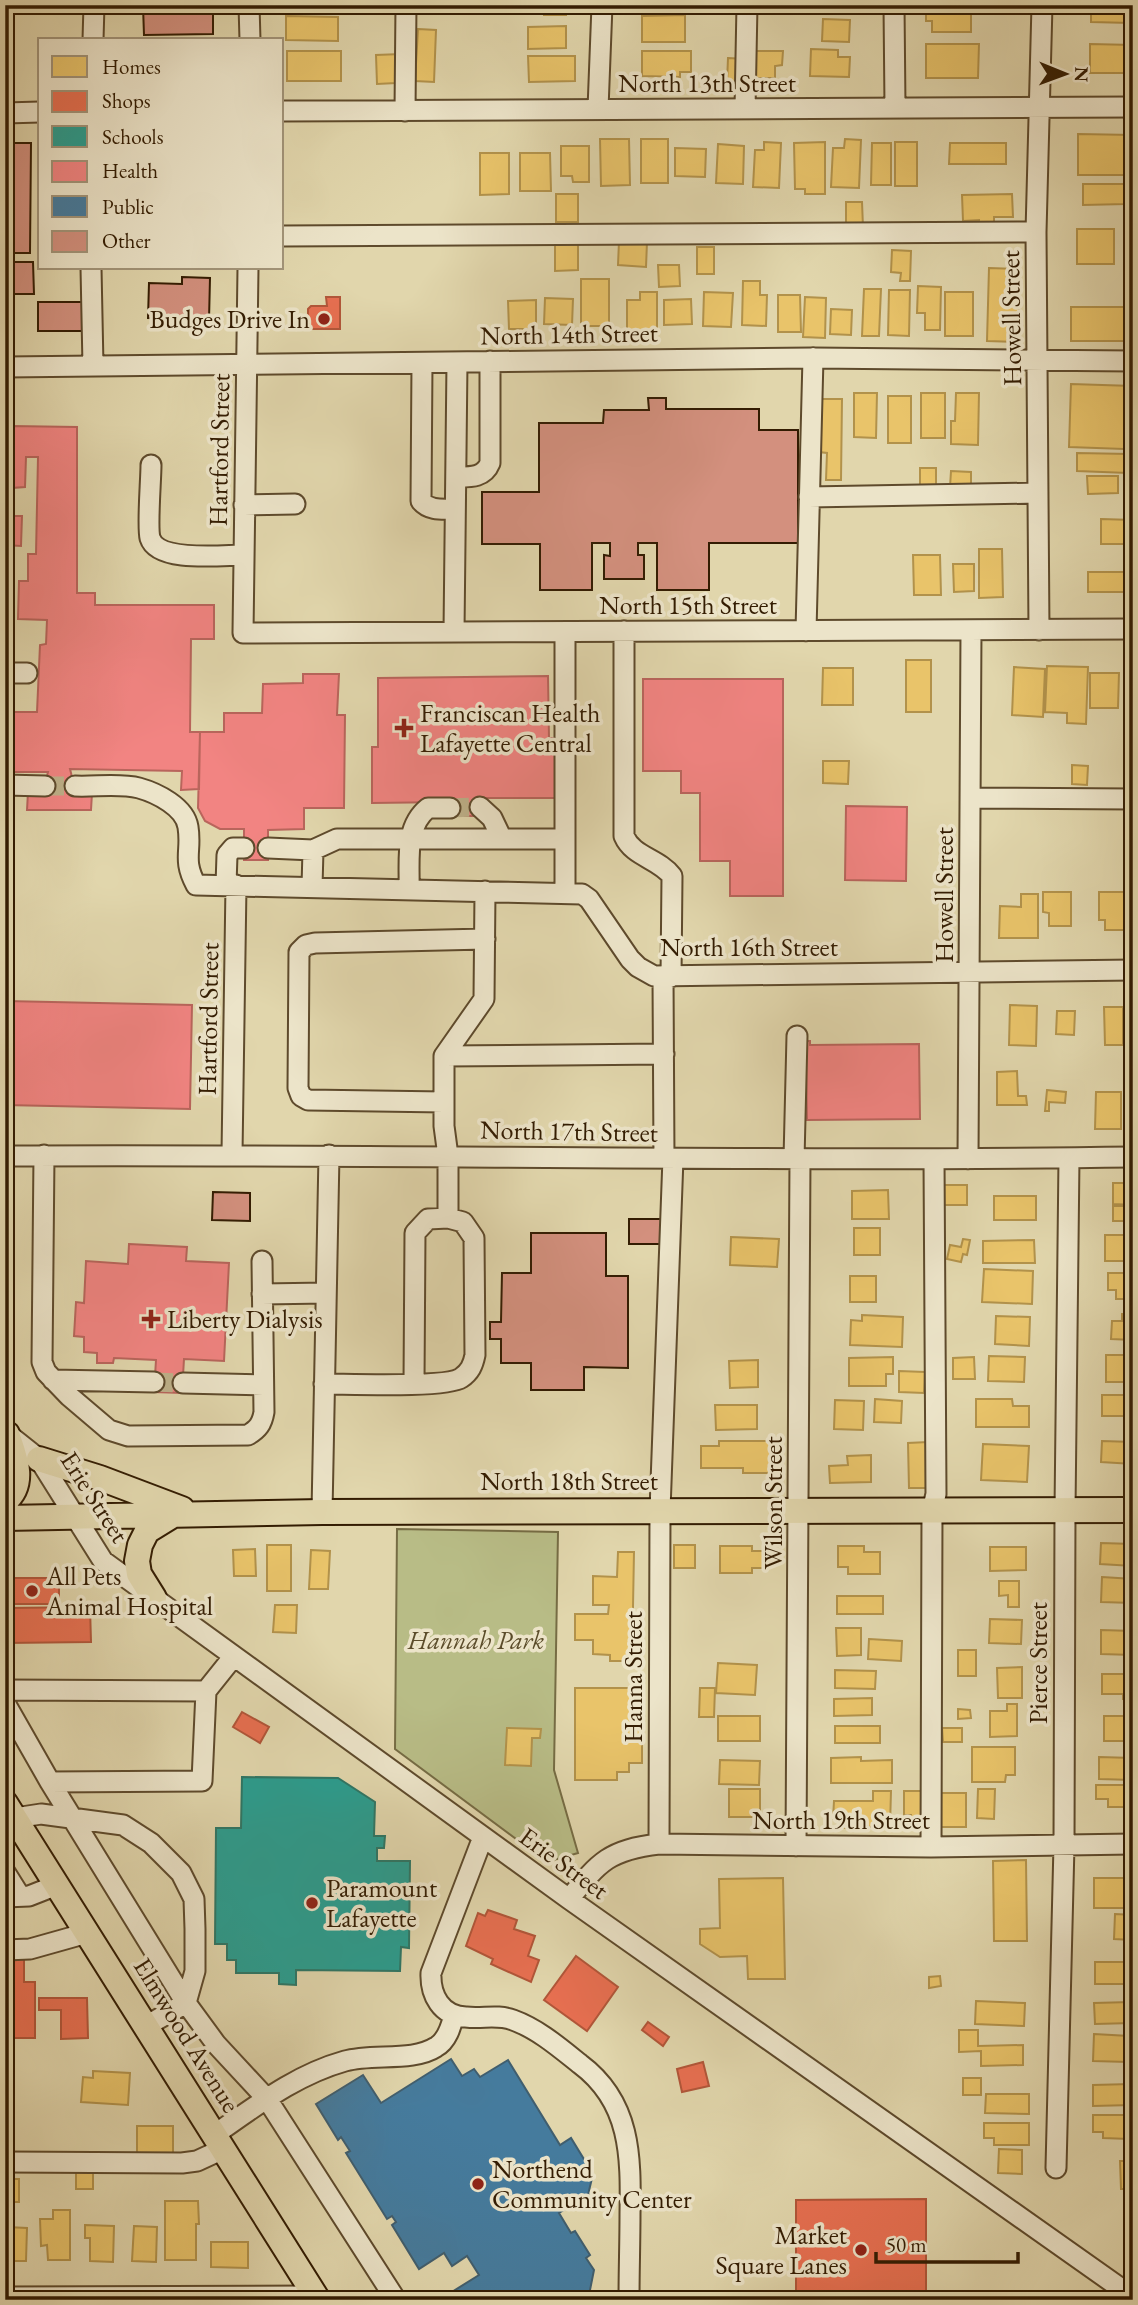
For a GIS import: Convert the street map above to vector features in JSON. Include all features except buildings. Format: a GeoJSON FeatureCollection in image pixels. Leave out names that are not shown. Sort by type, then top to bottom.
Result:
{"type":"FeatureCollection","features":[{"type":"Feature","properties":{"kind":"main road"},"geometry":{"type":"LineString","coordinates":[[5,1501],[11,1496],[18,1479],[18,1466],[6,1433]]}},
{"type":"Feature","properties":{"kind":"main road"},"geometry":{"type":"LineString","coordinates":[[39,1459],[100,1478],[199,1515]]}},
{"type":"Feature","properties":{"kind":"main road","name":"North 18th Street"},"geometry":{"type":"LineString","coordinates":[[5,1518],[322,1512],[1133,1510]]}},
{"type":"Feature","properties":{"kind":"main road"},"geometry":{"type":"LineString","coordinates":[[154,1598],[139,1574],[139,1545],[147,1531],[173,1515]]}},
{"type":"Feature","properties":{"kind":"main road","name":"Elmwood Avenue"},"geometry":{"type":"LineString","coordinates":[[10,1810],[317,2298]]}},
{"type":"Feature","properties":{"kind":"street"},"geometry":{"type":"LineString","coordinates":[[93,38],[94,5]]}},
{"type":"Feature","properties":{"kind":"street"},"geometry":{"type":"LineString","coordinates":[[249,5],[250,38]]}},
{"type":"Feature","properties":{"kind":"street"},"geometry":{"type":"LineString","coordinates":[[405,5],[405,111]]}},
{"type":"Feature","properties":{"kind":"street"},"geometry":{"type":"LineString","coordinates":[[598,110],[602,5]]}},
{"type":"Feature","properties":{"kind":"street"},"geometry":{"type":"LineString","coordinates":[[745,109],[747,5]]}},
{"type":"Feature","properties":{"kind":"street"},"geometry":{"type":"LineString","coordinates":[[894,5],[895,107]]}},
{"type":"Feature","properties":{"kind":"street","name":"Howell Street"},"geometry":{"type":"LineString","coordinates":[[1039,630],[1036,232],[1042,5]]}},
{"type":"Feature","properties":{"kind":"street","name":"North 13th Street"},"geometry":{"type":"LineString","coordinates":[[284,111],[1133,107]]}},
{"type":"Feature","properties":{"kind":"street"},"geometry":{"type":"LineString","coordinates":[[5,113],[38,112]]}},
{"type":"Feature","properties":{"kind":"street"},"geometry":{"type":"LineString","coordinates":[[284,236],[1036,232]]}},
{"type":"Feature","properties":{"kind":"street"},"geometry":{"type":"LineString","coordinates":[[91,270],[93,366]]}},
{"type":"Feature","properties":{"kind":"street","name":"Hartford Street"},"geometry":{"type":"LineString","coordinates":[[243,633],[248,270]]}},
{"type":"Feature","properties":{"kind":"street"},"geometry":{"type":"LineString","coordinates":[[806,631],[813,358]]}},
{"type":"Feature","properties":{"kind":"street","name":"North 14th Street"},"geometry":{"type":"LineString","coordinates":[[5,367],[813,358],[1133,361]]}},
{"type":"Feature","properties":{"kind":"street"},"geometry":{"type":"LineString","coordinates":[[456,477],[480,475],[487,471],[490,463],[490,361]]}},
{"type":"Feature","properties":{"kind":"street"},"geometry":{"type":"LineString","coordinates":[[454,632],[457,362]]}},
{"type":"Feature","properties":{"kind":"street"},"geometry":{"type":"LineString","coordinates":[[422,363],[421,501],[425,506],[436,509],[455,509]]}},
{"type":"Feature","properties":{"kind":"street"},"geometry":{"type":"LineString","coordinates":[[151,465],[150,538],[158,548],[169,554],[243,555]]}},
{"type":"Feature","properties":{"kind":"street"},"geometry":{"type":"LineString","coordinates":[[809,497],[1038,493]]}},
{"type":"Feature","properties":{"kind":"street"},"geometry":{"type":"LineString","coordinates":[[244,505],[295,505]]}},
{"type":"Feature","properties":{"kind":"street","name":"North 15th Street"},"geometry":{"type":"LineString","coordinates":[[243,633],[1133,629]]}},
{"type":"Feature","properties":{"kind":"street","name":"Hanna Street"},"geometry":{"type":"LineString","coordinates":[[624,631],[624,836],[627,845],[665,867],[671,876],[664,1055],[669,1158],[660,1510],[659,1844]]}},
{"type":"Feature","properties":{"kind":"street","name":"Howell Street"},"geometry":{"type":"LineString","coordinates":[[968,1159],[971,631]]}},
{"type":"Feature","properties":{"kind":"street"},"geometry":{"type":"LineString","coordinates":[[565,632],[565,892]]}},
{"type":"Feature","properties":{"kind":"street"},"geometry":{"type":"LineString","coordinates":[[5,673],[27,673]]}},
{"type":"Feature","properties":{"kind":"street"},"geometry":{"type":"LineString","coordinates":[[5,785],[45,786]]}},
{"type":"Feature","properties":{"kind":"street","name":"North 16th Street"},"geometry":{"type":"LineString","coordinates":[[75,786],[138,788],[161,797],[178,809],[188,825],[187,869],[196,885],[582,894],[589,899],[638,967],[654,976],[1133,970]]}},
{"type":"Feature","properties":{"kind":"street"},"geometry":{"type":"LineString","coordinates":[[971,798],[1133,799]]}},
{"type":"Feature","properties":{"kind":"street"},"geometry":{"type":"LineString","coordinates":[[409,889],[410,839],[414,824],[428,808],[450,807]]}},
{"type":"Feature","properties":{"kind":"street"},"geometry":{"type":"LineString","coordinates":[[480,807],[492,818],[502,839]]}},
{"type":"Feature","properties":{"kind":"street"},"geometry":{"type":"LineString","coordinates":[[268,848],[313,850],[337,839],[564,839]]}},
{"type":"Feature","properties":{"kind":"street","name":"Hartford Street"},"geometry":{"type":"LineString","coordinates":[[232,1154],[231,885],[227,855],[233,848],[244,848]]}},
{"type":"Feature","properties":{"kind":"street"},"geometry":{"type":"LineString","coordinates":[[313,850],[313,887]]}},
{"type":"Feature","properties":{"kind":"street"},"geometry":{"type":"LineString","coordinates":[[448,1218],[444,1056],[484,999],[485,891]]}},
{"type":"Feature","properties":{"kind":"street"},"geometry":{"type":"LineString","coordinates":[[444,1102],[309,1100],[301,1096],[298,1088],[299,952],[306,945],[315,943],[485,939]]}},
{"type":"Feature","properties":{"kind":"street","name":"Wilson Street"},"geometry":{"type":"LineString","coordinates":[[796,1846],[799,1512],[797,1036]]}},
{"type":"Feature","properties":{"kind":"street"},"geometry":{"type":"LineString","coordinates":[[444,1056],[664,1055]]}},
{"type":"Feature","properties":{"kind":"street"},"geometry":{"type":"LineString","coordinates":[[322,1512],[329,1154]]}},
{"type":"Feature","properties":{"kind":"street","name":"North 17th Street"},"geometry":{"type":"LineString","coordinates":[[5,1156],[329,1154],[797,1159],[1133,1157]]}},
{"type":"Feature","properties":{"kind":"street"},"geometry":{"type":"LineString","coordinates":[[44,1155],[42,1362],[69,1396],[108,1430],[128,1436],[248,1434],[257,1429],[263,1421],[262,1261]]}},
{"type":"Feature","properties":{"kind":"street","name":"Pierce Street"},"geometry":{"type":"LineString","coordinates":[[1056,2168],[1064,1845],[1069,1158]]}},
{"type":"Feature","properties":{"kind":"street"},"geometry":{"type":"LineString","coordinates":[[931,1847],[932,1511],[936,1494],[934,1159]]}},
{"type":"Feature","properties":{"kind":"street"},"geometry":{"type":"LineString","coordinates":[[324,1384],[414,1383],[452,1382],[467,1373],[475,1355],[474,1238],[463,1222],[448,1218],[428,1219],[415,1233],[414,1383]]}},
{"type":"Feature","properties":{"kind":"street"},"geometry":{"type":"LineString","coordinates":[[262,1294],[326,1293]]}},
{"type":"Feature","properties":{"kind":"street"},"geometry":{"type":"LineString","coordinates":[[54,1380],[154,1382]]}},
{"type":"Feature","properties":{"kind":"street"},"geometry":{"type":"LineString","coordinates":[[183,1383],[263,1385]]}},
{"type":"Feature","properties":{"kind":"street","name":"Erie Street"},"geometry":{"type":"LineString","coordinates":[[6,1433],[39,1459],[103,1561],[569,1899],[1133,2297]]}},
{"type":"Feature","properties":{"kind":"street"},"geometry":{"type":"LineString","coordinates":[[50,1782],[202,1781],[206,1691],[234,1656]]}},
{"type":"Feature","properties":{"kind":"street"},"geometry":{"type":"LineString","coordinates":[[5,1690],[206,1691]]}},
{"type":"Feature","properties":{"kind":"street"},"geometry":{"type":"LineString","coordinates":[[5,1703],[50,1782],[186,2003],[216,2044],[267,2099],[396,2300]]}},
{"type":"Feature","properties":{"kind":"street"},"geometry":{"type":"LineString","coordinates":[[10,1810],[123,1825],[151,1843],[181,1873],[194,1899],[195,1971],[186,2003],[146,2026]]}},
{"type":"Feature","properties":{"kind":"street"},"geometry":{"type":"LineString","coordinates":[[483,1837],[432,1973],[431,1988],[435,1999],[454,2015],[467,2018],[492,2015],[505,2017],[533,2029],[592,2074],[611,2097],[624,2127],[631,2163],[629,2300]]}},
{"type":"Feature","properties":{"kind":"street","name":"North 19th Street"},"geometry":{"type":"LineString","coordinates":[[569,1899],[607,1857],[632,1847],[659,1844],[931,1847],[1133,1844]]}},
{"type":"Feature","properties":{"kind":"street"},"geometry":{"type":"LineString","coordinates":[[5,1872],[13,1896],[29,1896],[57,1885]]}},
{"type":"Feature","properties":{"kind":"street"},"geometry":{"type":"LineString","coordinates":[[5,1950],[30,1949],[87,1933]]}},
{"type":"Feature","properties":{"kind":"street"},"geometry":{"type":"LineString","coordinates":[[5,2162],[197,2161],[267,2099],[295,2080],[340,2062],[416,2053],[436,2047],[449,2033],[454,2015]]}},
{"type":"Feature","properties":{"kind":"street"},"geometry":{"type":"LineString","coordinates":[[5,2297],[317,2298]]}},
{"type":"Feature","properties":{"kind":"green space","name":"Hannah Park"},"geometry":{"type":"Polygon","coordinates":[[[397,1529],[558,1532],[554,1770],[578,1853],[547,1862],[395,1749],[397,1529]]]}},
{"type":"Feature","properties":{"kind":"tunnel"},"geometry":{"type":"LineString","coordinates":[[45,786],[75,786]]}},
{"type":"Feature","properties":{"kind":"tunnel"},"geometry":{"type":"LineString","coordinates":[[450,808],[480,807]]}},
{"type":"Feature","properties":{"kind":"tunnel"},"geometry":{"type":"LineString","coordinates":[[154,1382],[183,1383]]}},
{"type":"Feature","properties":{"kind":"place","name":"Budges Drive In"},"geometry":{"type":"Point","coordinates":[324,319]}},
{"type":"Feature","properties":{"kind":"place","name":"Franciscan Health Lafayette Central"},"geometry":{"type":"Point","coordinates":[404,728]}},
{"type":"Feature","properties":{"kind":"place","name":"Liberty Dialysis"},"geometry":{"type":"Point","coordinates":[151,1319]}},
{"type":"Feature","properties":{"kind":"place","name":"All Pets Animal Hospital"},"geometry":{"type":"Point","coordinates":[32,1591]}},
{"type":"Feature","properties":{"kind":"place","name":"Paramount Lafayette"},"geometry":{"type":"Point","coordinates":[312,1903]}},
{"type":"Feature","properties":{"kind":"place","name":"Northend Community Center"},"geometry":{"type":"Point","coordinates":[478,2184]}},
{"type":"Feature","properties":{"kind":"place","name":"Market Square Lanes"},"geometry":{"type":"Point","coordinates":[861,2250]}}]}
